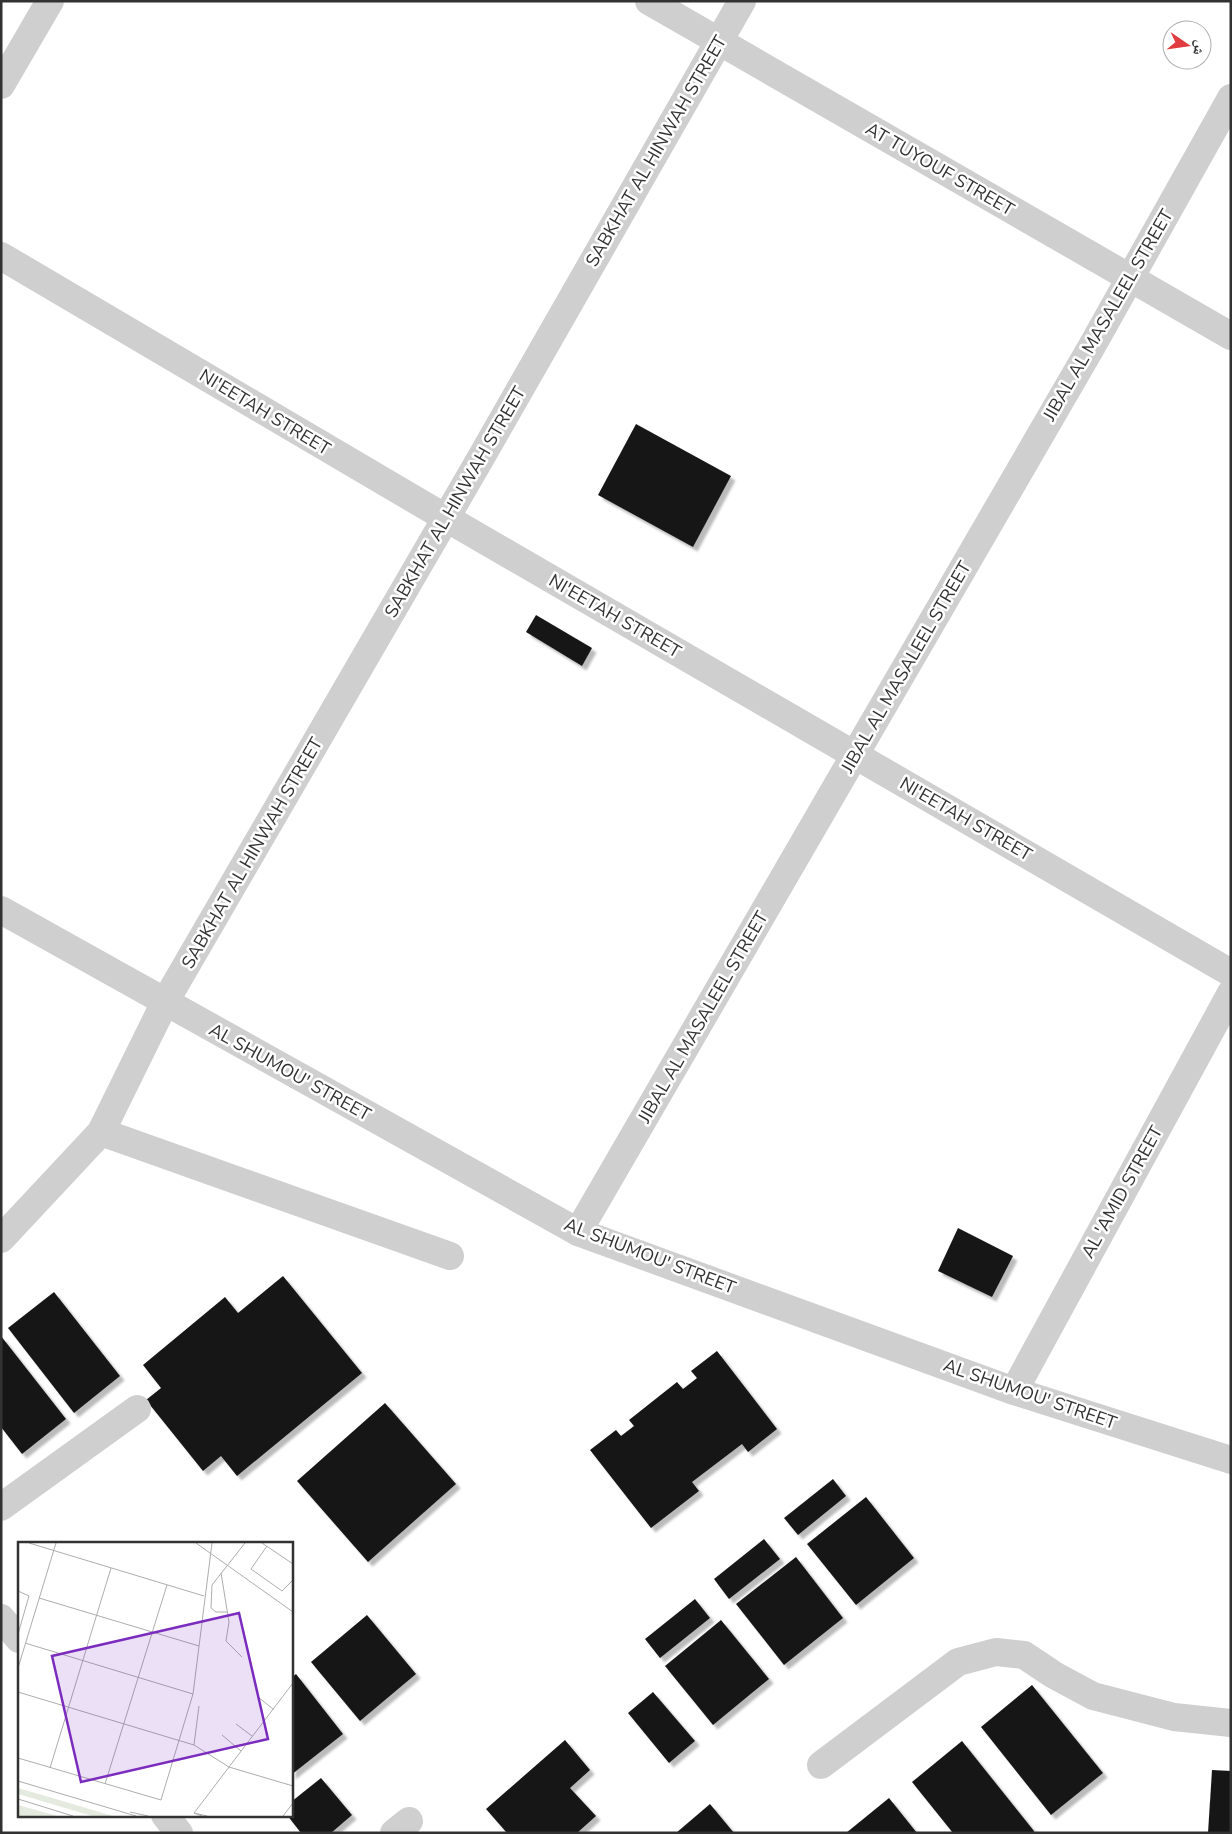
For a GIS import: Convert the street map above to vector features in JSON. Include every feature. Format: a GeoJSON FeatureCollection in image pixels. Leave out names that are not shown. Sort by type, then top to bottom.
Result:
{"type":"FeatureCollection","features":[{"type":"Feature","properties":{"kind":"street"},"geometry":{"type":"LineString","coordinates":[[1,85],[50,1]]}},
{"type":"Feature","properties":{"kind":"street","name":"AT TUYOUF STREET"},"geometry":{"type":"LineString","coordinates":[[649,1],[1231,336]]}},
{"type":"Feature","properties":{"kind":"street","name":"SABKHAT AL HINWAH STREET"},"geometry":{"type":"LineString","coordinates":[[1,1239],[101,1132],[165,1002],[446,518],[742,1]]}},
{"type":"Feature","properties":{"kind":"street","name":"JIBAL AL MASALEEL STREET"},"geometry":{"type":"LineString","coordinates":[[578,1232],[856,755],[1130,278],[1231,98]]}},
{"type":"Feature","properties":{"kind":"street","name":"NI'EETAH STREET"},"geometry":{"type":"LineString","coordinates":[[1,256],[446,518],[1231,973]]}},
{"type":"Feature","properties":{"kind":"street","name":"AL SHUMOU' STREET"},"geometry":{"type":"LineString","coordinates":[[1,910],[578,1232],[1014,1391],[1231,1460]]}},
{"type":"Feature","properties":{"kind":"street","name":"AL 'AMID STREET"},"geometry":{"type":"LineString","coordinates":[[1014,1391],[1231,993]]}},
{"type":"Feature","properties":{"kind":"street"},"geometry":{"type":"LineString","coordinates":[[101,1132],[450,1256]]}},
{"type":"Feature","properties":{"kind":"street"},"geometry":{"type":"LineString","coordinates":[[1,1507],[137,1409]]}},
{"type":"Feature","properties":{"kind":"street"},"geometry":{"type":"LineString","coordinates":[[1,1618],[18,1638]]}},
{"type":"Feature","properties":{"kind":"street"},"geometry":{"type":"LineString","coordinates":[[820,1765],[958,1662],[996,1652],[1024,1655],[1054,1675],[1093,1696],[1174,1717],[1231,1723]]}},
{"type":"Feature","properties":{"kind":"street"},"geometry":{"type":"LineString","coordinates":[[166,1816],[179,1833]]}},
{"type":"Feature","properties":{"kind":"building"},"geometry":{"type":"Polygon","coordinates":[[[636,424],[731,476],[693,547],[598,495],[636,424]]]}},
{"type":"Feature","properties":{"kind":"building"},"geometry":{"type":"Polygon","coordinates":[[[536,615],[592,648],[582,666],[526,632],[536,615]]]}},
{"type":"Feature","properties":{"kind":"building"},"geometry":{"type":"Polygon","coordinates":[[[958,1228],[1013,1256],[992,1297],[938,1271],[958,1228]]]}},
{"type":"Feature","properties":{"kind":"building"},"geometry":{"type":"Polygon","coordinates":[[[283,1276],[362,1373],[237,1476],[221,1456],[203,1471],[146,1400],[161,1388],[143,1365],[225,1297],[238,1313],[283,1276]]]}},
{"type":"Feature","properties":{"kind":"building"},"geometry":{"type":"Polygon","coordinates":[[[54,1292],[120,1376],[74,1413],[8,1328],[54,1292]]]}},
{"type":"Feature","properties":{"kind":"building"},"geometry":{"type":"Polygon","coordinates":[[[1,1336],[66,1419],[22,1454],[1,1427],[1,1336]]]}},
{"type":"Feature","properties":{"kind":"building"},"geometry":{"type":"Polygon","coordinates":[[[717,1351],[777,1429],[748,1452],[742,1444],[692,1482],[699,1491],[651,1528],[590,1450],[616,1430],[621,1436],[634,1426],[629,1420],[677,1382],[683,1389],[697,1378],[691,1371],[717,1351]]]}},
{"type":"Feature","properties":{"kind":"building"},"geometry":{"type":"Polygon","coordinates":[[[385,1403],[456,1484],[368,1562],[297,1481],[385,1403]]]}},
{"type":"Feature","properties":{"kind":"building"},"geometry":{"type":"Polygon","coordinates":[[[833,1479],[846,1496],[798,1535],[784,1518],[833,1479]]]}},
{"type":"Feature","properties":{"kind":"building"},"geometry":{"type":"Polygon","coordinates":[[[866,1497],[914,1558],[856,1605],[807,1544],[866,1497]]]}},
{"type":"Feature","properties":{"kind":"building"},"geometry":{"type":"Polygon","coordinates":[[[764,1539],[780,1559],[729,1599],[714,1579],[764,1539]]]}},
{"type":"Feature","properties":{"kind":"building"},"geometry":{"type":"Polygon","coordinates":[[[796,1557],[843,1618],[784,1665],[736,1604],[796,1557]]]}},
{"type":"Feature","properties":{"kind":"building"},"geometry":{"type":"Polygon","coordinates":[[[695,1599],[710,1618],[660,1658],[645,1639],[695,1599]]]}},
{"type":"Feature","properties":{"kind":"building"},"geometry":{"type":"Polygon","coordinates":[[[367,1615],[416,1674],[360,1721],[311,1662],[367,1615]]]}},
{"type":"Feature","properties":{"kind":"building"},"geometry":{"type":"Polygon","coordinates":[[[721,1620],[769,1679],[713,1725],[665,1666],[721,1620]]]}},
{"type":"Feature","properties":{"kind":"building"},"geometry":{"type":"Polygon","coordinates":[[[296,1674],[343,1734],[292,1774],[292,1677],[296,1674]]]}},
{"type":"Feature","properties":{"kind":"building"},"geometry":{"type":"Polygon","coordinates":[[[1032,1685],[1103,1773],[1051,1815],[981,1727],[1032,1685]]]}},
{"type":"Feature","properties":{"kind":"building"},"geometry":{"type":"Polygon","coordinates":[[[653,1692],[695,1741],[669,1763],[628,1713],[653,1692]]]}},
{"type":"Feature","properties":{"kind":"building"},"geometry":{"type":"Polygon","coordinates":[[[565,1740],[590,1770],[570,1788],[596,1816],[577,1833],[507,1833],[486,1809],[565,1740]]]}},
{"type":"Feature","properties":{"kind":"building"},"geometry":{"type":"Polygon","coordinates":[[[962,1741],[1034,1831],[1033,1833],[953,1833],[912,1782],[962,1741]]]}},
{"type":"Feature","properties":{"kind":"building"},"geometry":{"type":"Polygon","coordinates":[[[1212,1770],[1231,1771],[1231,1833],[1208,1833],[1212,1770]]]}},
{"type":"Feature","properties":{"kind":"building"},"geometry":{"type":"Polygon","coordinates":[[[321,1778],[352,1815],[331,1833],[301,1833],[288,1816],[292,1816],[292,1801],[321,1778]]]}},
{"type":"Feature","properties":{"kind":"building"},"geometry":{"type":"Polygon","coordinates":[[[889,1798],[917,1833],[846,1833],[889,1798]]]}},
{"type":"Feature","properties":{"kind":"building"},"geometry":{"type":"Polygon","coordinates":[[[710,1804],[734,1833],[676,1833],[710,1804]]]}}]}
